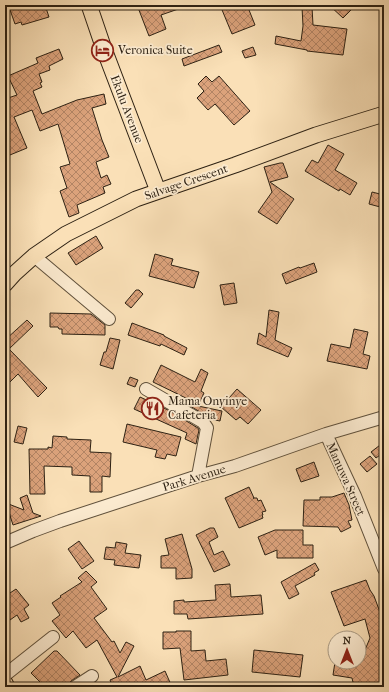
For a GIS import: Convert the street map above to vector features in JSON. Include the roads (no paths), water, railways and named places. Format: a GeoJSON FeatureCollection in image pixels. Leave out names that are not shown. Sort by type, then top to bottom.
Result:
{"type":"FeatureCollection","features":[{"type":"Feature","properties":{"kind":"main road","name":"Ekulu Avenue"},"geometry":{"type":"LineString","coordinates":[[88,5],[158,191]]}},
{"type":"Feature","properties":{"kind":"main road","name":"Salvage Crescent"},"geometry":{"type":"LineString","coordinates":[[5,284],[34,256],[66,234],[136,199],[316,135],[384,114]]}},
{"type":"Feature","properties":{"kind":"main road"},"geometry":{"type":"LineString","coordinates":[[5,683],[7,687]]}},
{"type":"Feature","properties":{"kind":"street"},"geometry":{"type":"LineString","coordinates":[[34,256],[109,319]]}},
{"type":"Feature","properties":{"kind":"street"},"geometry":{"type":"LineString","coordinates":[[146,389],[203,422],[207,428],[198,476]]}},
{"type":"Feature","properties":{"kind":"street","name":"Park Avenue"},"geometry":{"type":"LineString","coordinates":[[5,543],[50,524],[248,461],[326,434],[384,417]]}},
{"type":"Feature","properties":{"kind":"street","name":"Manuwa Street"},"geometry":{"type":"LineString","coordinates":[[326,434],[355,496],[384,569]]}},
{"type":"Feature","properties":{"kind":"street"},"geometry":{"type":"LineString","coordinates":[[5,675],[53,637]]}},
{"type":"Feature","properties":{"kind":"street"},"geometry":{"type":"LineString","coordinates":[[75,687],[92,676]]}},
{"type":"Feature","properties":{"kind":"place","name":"Veronica Suite"},"geometry":{"type":"Point","coordinates":[102,50]}},
{"type":"Feature","properties":{"kind":"place","name":"Mama Onyinye Cafeteria"},"geometry":{"type":"Point","coordinates":[152,408]}}]}
